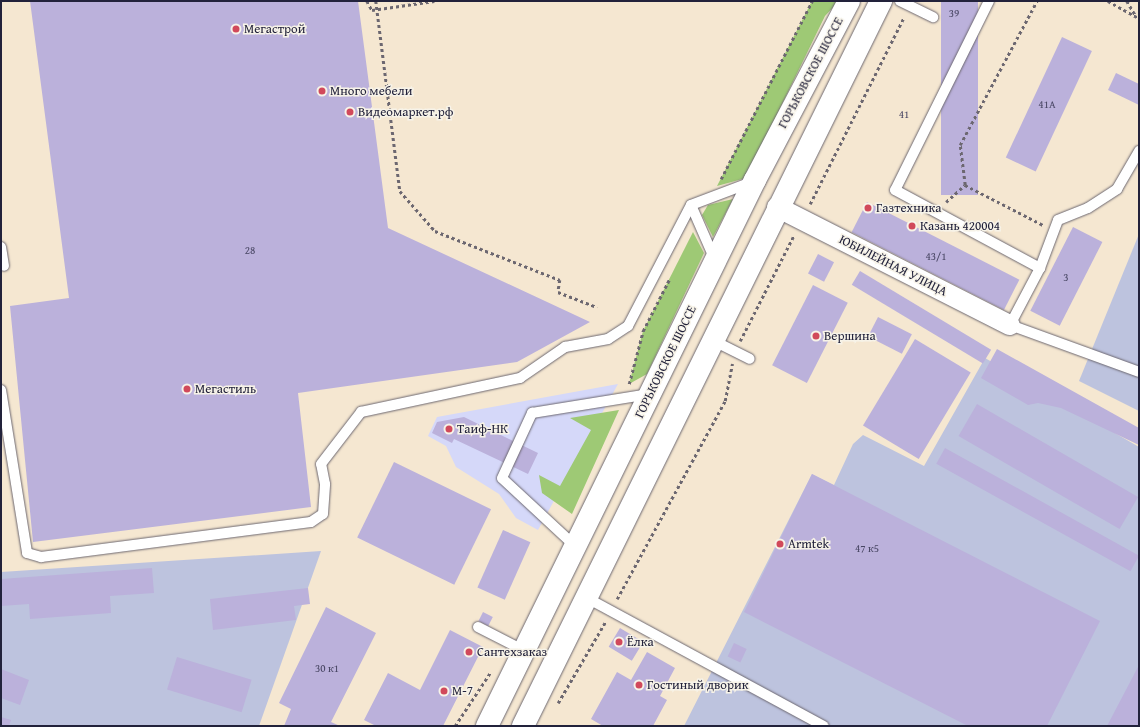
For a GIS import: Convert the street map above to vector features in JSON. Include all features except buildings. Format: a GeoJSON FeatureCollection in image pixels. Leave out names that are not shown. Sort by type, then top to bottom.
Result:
{"type":"FeatureCollection","features":[{"type":"Feature","properties":{"kind":"main road","name":"ГОРЬКОВСКОЕ ШОССЕ"},"geometry":{"type":"LineString","coordinates":[[487,726],[525,651],[574,546],[755,180],[849,1]]}},
{"type":"Feature","properties":{"kind":"main road"},"geometry":{"type":"LineString","coordinates":[[523,726],[777,207],[881,1]]}},
{"type":"Feature","properties":{"kind":"street","name":"ЮБИЛЕЙНАЯ УЛИЦА"},"geometry":{"type":"LineString","coordinates":[[777,207],[1010,324]]}},
{"type":"Feature","properties":{"kind":"lane"},"geometry":{"type":"LineString","coordinates":[[900,1],[933,17]]}},
{"type":"Feature","properties":{"kind":"lane"},"geometry":{"type":"LineString","coordinates":[[989,1],[967,34],[895,190],[1040,268]]}},
{"type":"Feature","properties":{"kind":"lane"},"geometry":{"type":"LineString","coordinates":[[1139,151],[1117,189],[1088,208],[1058,220],[1040,268],[1010,324],[1139,372]]}},
{"type":"Feature","properties":{"kind":"lane"},"geometry":{"type":"LineString","coordinates":[[1,390],[27,553],[41,556],[311,522],[323,514],[325,484],[321,464],[362,412],[520,378],[565,347],[608,339],[628,326],[691,205],[755,180]]}},
{"type":"Feature","properties":{"kind":"lane"},"geometry":{"type":"LineString","coordinates":[[691,205],[715,261]]}},
{"type":"Feature","properties":{"kind":"lane"},"geometry":{"type":"LineString","coordinates":[[1,247],[4,266]]}},
{"type":"Feature","properties":{"kind":"lane"},"geometry":{"type":"LineString","coordinates":[[712,340],[750,359]]}},
{"type":"Feature","properties":{"kind":"lane"},"geometry":{"type":"LineString","coordinates":[[574,546],[502,478],[532,413],[651,393]]}},
{"type":"Feature","properties":{"kind":"lane"},"geometry":{"type":"LineString","coordinates":[[586,598],[824,726]]}},
{"type":"Feature","properties":{"kind":"lane"},"geometry":{"type":"LineString","coordinates":[[478,627],[525,651]]}},
{"type":"Feature","properties":{"kind":"path"},"geometry":{"type":"LineString","coordinates":[[367,1],[372,10],[434,1]]}},
{"type":"Feature","properties":{"kind":"path"},"geometry":{"type":"LineString","coordinates":[[376,1],[400,191],[435,232],[560,280],[558,292],[597,307]]}},
{"type":"Feature","properties":{"kind":"path"},"geometry":{"type":"LineString","coordinates":[[717,186],[812,1]]}},
{"type":"Feature","properties":{"kind":"path"},"geometry":{"type":"LineString","coordinates":[[965,185],[960,146],[1037,1]]}},
{"type":"Feature","properties":{"kind":"path"},"geometry":{"type":"LineString","coordinates":[[1108,1],[1138,17]]}},
{"type":"Feature","properties":{"kind":"path"},"geometry":{"type":"LineString","coordinates":[[1127,1],[1138,17]]}},
{"type":"Feature","properties":{"kind":"path"},"geometry":{"type":"LineString","coordinates":[[936,212],[965,185]]}},
{"type":"Feature","properties":{"kind":"path"},"geometry":{"type":"LineString","coordinates":[[965,185],[1054,231]]}},
{"type":"Feature","properties":{"kind":"path"},"geometry":{"type":"LineString","coordinates":[[629,384],[643,331],[672,275]]}},
{"type":"Feature","properties":{"kind":"shaded area"},"geometry":{"type":"Polygon","coordinates":[[[1139,234],[1139,411],[1079,381],[1139,234]]]}},
{"type":"Feature","properties":{"kind":"shaded area"},"geometry":{"type":"Polygon","coordinates":[[[985,358],[1139,447],[1139,726],[684,726],[812,474],[834,485],[853,444],[863,435],[924,466],[985,358]]]}},
{"type":"Feature","properties":{"kind":"shaded area"},"geometry":{"type":"Polygon","coordinates":[[[618,384],[538,530],[516,518],[499,494],[456,467],[446,446],[428,436],[437,417],[618,384]]]}},
{"type":"Feature","properties":{"kind":"shaded area"},"geometry":{"type":"Polygon","coordinates":[[[321,551],[259,726],[1,726],[1,572],[321,551]]]}},
{"type":"Feature","properties":{"kind":"green space"},"geometry":{"type":"Polygon","coordinates":[[[812,1],[839,1],[825,16],[746,178],[717,186],[812,1]]]}},
{"type":"Feature","properties":{"kind":"green space"},"geometry":{"type":"Polygon","coordinates":[[[733,199],[713,237],[702,215],[708,205],[733,199]]]}},
{"type":"Feature","properties":{"kind":"green space"},"geometry":{"type":"Polygon","coordinates":[[[693,232],[704,253],[647,374],[629,384],[643,331],[693,232]]]}},
{"type":"Feature","properties":{"kind":"green space"},"geometry":{"type":"Polygon","coordinates":[[[619,410],[572,514],[542,493],[539,475],[560,486],[591,430],[570,418],[619,410]]]}},
{"type":"Feature","properties":{"kind":"place","name":"Мегастрой"},"geometry":{"type":"Point","coordinates":[236,29]}},
{"type":"Feature","properties":{"kind":"place","name":"Много мебели"},"geometry":{"type":"Point","coordinates":[322,91]}},
{"type":"Feature","properties":{"kind":"place","name":"Видеомаркет.рф"},"geometry":{"type":"Point","coordinates":[350,112]}},
{"type":"Feature","properties":{"kind":"place","name":"Газтехника"},"geometry":{"type":"Point","coordinates":[868,208]}},
{"type":"Feature","properties":{"kind":"place","name":"Казань 420004"},"geometry":{"type":"Point","coordinates":[912,226]}},
{"type":"Feature","properties":{"kind":"place","name":"Вершина"},"geometry":{"type":"Point","coordinates":[816,336]}},
{"type":"Feature","properties":{"kind":"place","name":"Мегастиль"},"geometry":{"type":"Point","coordinates":[187,389]}},
{"type":"Feature","properties":{"kind":"place","name":"Таиф-НК"},"geometry":{"type":"Point","coordinates":[449,429]}},
{"type":"Feature","properties":{"kind":"place","name":"Armtek"},"geometry":{"type":"Point","coordinates":[780,544]}},
{"type":"Feature","properties":{"kind":"place","name":"Ёлка"},"geometry":{"type":"Point","coordinates":[619,642]}},
{"type":"Feature","properties":{"kind":"place","name":"Сантехзаказ"},"geometry":{"type":"Point","coordinates":[469,652]}},
{"type":"Feature","properties":{"kind":"place","name":"Гостиный дворик"},"geometry":{"type":"Point","coordinates":[639,685]}},
{"type":"Feature","properties":{"kind":"place","name":"М-7"},"geometry":{"type":"Point","coordinates":[444,691]}}]}
